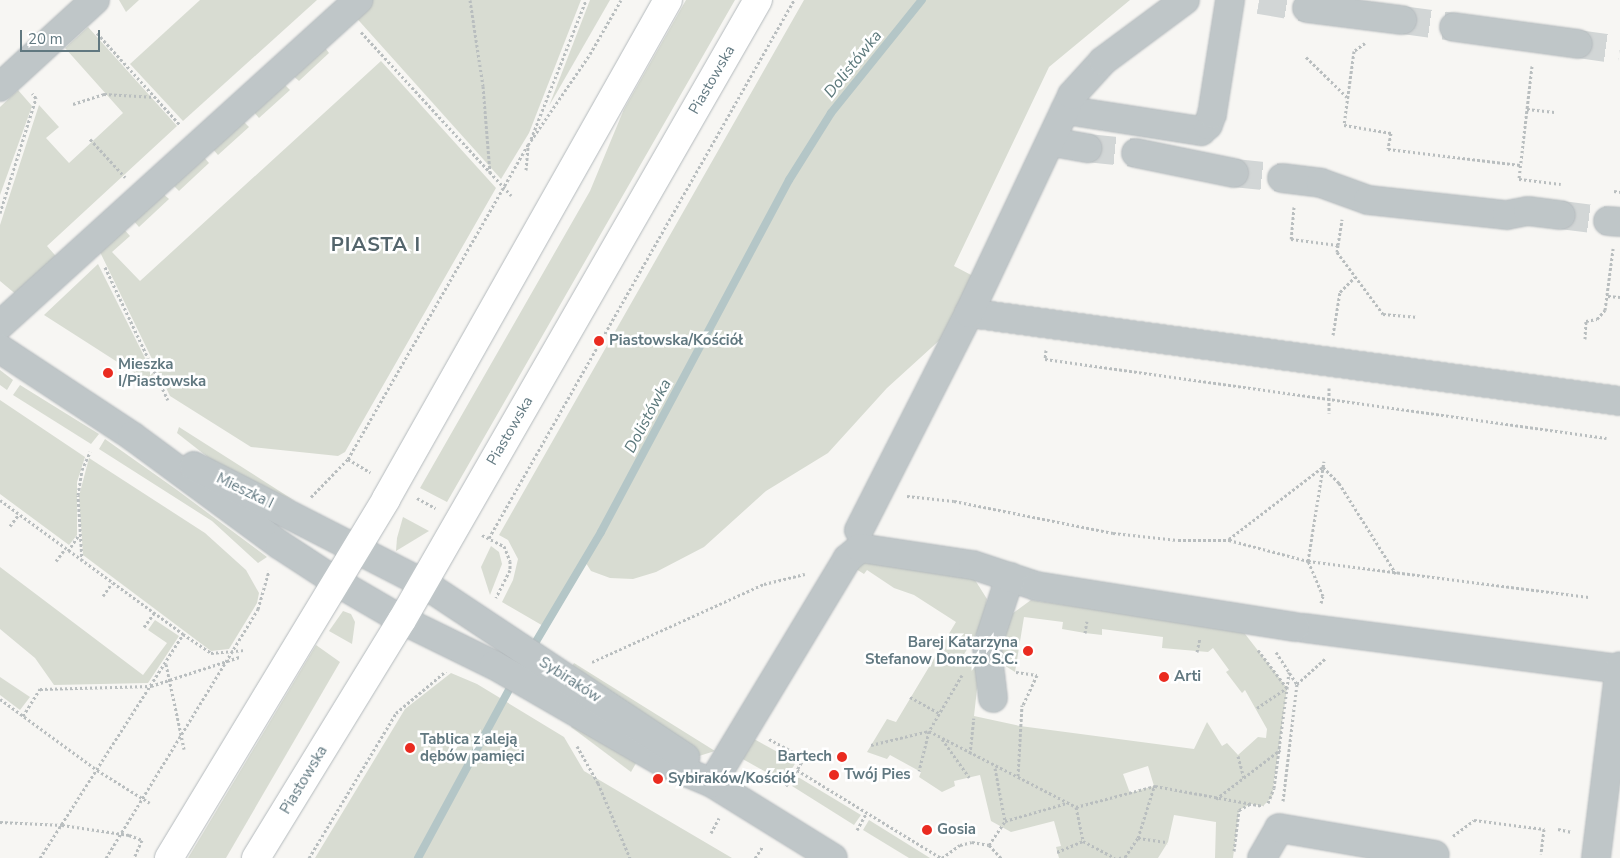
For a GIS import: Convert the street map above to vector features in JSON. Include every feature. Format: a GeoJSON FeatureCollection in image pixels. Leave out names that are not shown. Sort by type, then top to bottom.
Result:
{"type":"FeatureCollection","features":[{"type":"Feature","properties":{"kind":"main road"},"geometry":{"type":"LineString","coordinates":[[168,858],[356,546],[668,0]]}},
{"type":"Feature","properties":{"kind":"main road","name":"Piastowska"},"geometry":{"type":"LineString","coordinates":[[256,858],[402,620],[758,0]]}},
{"type":"Feature","properties":{"kind":"street"},"geometry":{"type":"LineString","coordinates":[[859,530],[876,492],[968,313],[1052,142],[1065,110],[1082,81],[1103,61],[1185,0]]}},
{"type":"Feature","properties":{"kind":"street"},"geometry":{"type":"LineString","coordinates":[[1065,110],[1201,131],[1208,125],[1212,114],[1230,0]]}},
{"type":"Feature","properties":{"kind":"street"},"geometry":{"type":"LineString","coordinates":[[8,80],[87,6]]}},
{"type":"Feature","properties":{"kind":"street"},"geometry":{"type":"LineString","coordinates":[[0,326],[351,6]]}},
{"type":"Feature","properties":{"kind":"street"},"geometry":{"type":"LineString","coordinates":[[1307,8],[1402,20]]}},
{"type":"Feature","properties":{"kind":"street"},"geometry":{"type":"LineString","coordinates":[[1454,27],[1578,44]]}},
{"type":"Feature","properties":{"kind":"street"},"geometry":{"type":"LineString","coordinates":[[1052,142],[1087,148]]}},
{"type":"Feature","properties":{"kind":"street"},"geometry":{"type":"LineString","coordinates":[[1136,153],[1234,173]]}},
{"type":"Feature","properties":{"kind":"street"},"geometry":{"type":"LineString","coordinates":[[1290,178],[1321,182],[1368,200],[1507,216],[1528,212],[1560,216]]}},
{"type":"Feature","properties":{"kind":"street"},"geometry":{"type":"LineString","coordinates":[[968,313],[1620,401]]}},
{"type":"Feature","properties":{"kind":"street","name":"Mieszka I"},"geometry":{"type":"LineString","coordinates":[[0,350],[132,436],[280,545],[335,581],[402,620]]}},
{"type":"Feature","properties":{"kind":"street","name":"Mieszka I"},"geometry":{"type":"LineString","coordinates":[[132,436],[356,546],[423,583]]}},
{"type":"Feature","properties":{"kind":"street"},"geometry":{"type":"LineString","coordinates":[[712,783],[749,726],[847,559],[860,548],[973,565],[1036,586],[1352,635],[1620,668],[1596,858]]}},
{"type":"Feature","properties":{"kind":"street"},"geometry":{"type":"LineString","coordinates":[[993,696],[987,647],[1010,577]]}},
{"type":"Feature","properties":{"kind":"street","name":"Sybiraków"},"geometry":{"type":"LineString","coordinates":[[423,583],[508,642],[550,683],[662,762],[712,783],[833,858]]}},
{"type":"Feature","properties":{"kind":"street","name":"Sybiraków"},"geometry":{"type":"LineString","coordinates":[[402,620],[494,665],[550,683]]}},
{"type":"Feature","properties":{"kind":"street"},"geometry":{"type":"LineString","coordinates":[[1262,858],[1280,826],[1435,855]]}},
{"type":"Feature","properties":{"kind":"path"},"geometry":{"type":"LineString","coordinates":[[470,0],[483,86],[490,174]]}},
{"type":"Feature","properties":{"kind":"path"},"geometry":{"type":"LineString","coordinates":[[526,170],[528,145],[586,0]]}},
{"type":"Feature","properties":{"kind":"path"},"geometry":{"type":"LineString","coordinates":[[298,517],[305,503],[348,459],[528,145],[590,54],[621,0]]}},
{"type":"Feature","properties":{"kind":"path"},"geometry":{"type":"LineString","coordinates":[[489,538],[794,0]]}},
{"type":"Feature","properties":{"kind":"path"},"geometry":{"type":"LineString","coordinates":[[87,6],[155,97],[199,144]]}},
{"type":"Feature","properties":{"kind":"path"},"geometry":{"type":"LineString","coordinates":[[351,6],[490,174],[511,196]]}},
{"type":"Feature","properties":{"kind":"path"},"geometry":{"type":"LineString","coordinates":[[1368,41],[1354,51],[1344,125],[1391,133],[1388,149],[1520,165]]}},
{"type":"Feature","properties":{"kind":"path"},"geometry":{"type":"LineString","coordinates":[[1306,57],[1348,98]]}},
{"type":"Feature","properties":{"kind":"path"},"geometry":{"type":"LineString","coordinates":[[1533,58],[1519,179],[1561,184]]}},
{"type":"Feature","properties":{"kind":"path"},"geometry":{"type":"LineString","coordinates":[[0,213],[36,98],[8,80]]}},
{"type":"Feature","properties":{"kind":"path"},"geometry":{"type":"LineString","coordinates":[[73,104],[104,94],[155,97]]}},
{"type":"Feature","properties":{"kind":"path"},"geometry":{"type":"LineString","coordinates":[[1527,109],[1557,112]]}},
{"type":"Feature","properties":{"kind":"path"},"geometry":{"type":"LineString","coordinates":[[90,139],[141,197]]}},
{"type":"Feature","properties":{"kind":"path"},"geometry":{"type":"LineString","coordinates":[[1290,178],[1291,239],[1338,245],[1337,252],[1382,314],[1418,317]]}},
{"type":"Feature","properties":{"kind":"path"},"geometry":{"type":"LineString","coordinates":[[1614,191],[1620,192]]}},
{"type":"Feature","properties":{"kind":"path"},"geometry":{"type":"LineString","coordinates":[[1585,339],[1586,321],[1601,316],[1608,296],[1615,222]]}},
{"type":"Feature","properties":{"kind":"path"},"geometry":{"type":"LineString","coordinates":[[92,242],[168,400]]}},
{"type":"Feature","properties":{"kind":"path"},"geometry":{"type":"LineString","coordinates":[[1608,296],[1620,297]]}},
{"type":"Feature","properties":{"kind":"path"},"geometry":{"type":"LineString","coordinates":[[1049,324],[1045,359],[1606,438]]}},
{"type":"Feature","properties":{"kind":"path"},"geometry":{"type":"LineString","coordinates":[[82,561],[79,536],[79,482],[90,452]]}},
{"type":"Feature","properties":{"kind":"path"},"geometry":{"type":"LineString","coordinates":[[1305,628],[1323,596],[1308,561],[1324,461]]}},
{"type":"Feature","properties":{"kind":"path"},"geometry":{"type":"LineString","coordinates":[[1229,540],[1323,467]]}},
{"type":"Feature","properties":{"kind":"path"},"geometry":{"type":"LineString","coordinates":[[1323,467],[1340,483],[1396,574]]}},
{"type":"Feature","properties":{"kind":"path"},"geometry":{"type":"LineString","coordinates":[[876,492],[954,501],[1113,533],[1178,540],[1229,540],[1308,561],[1396,574],[1589,597]]}},
{"type":"Feature","properties":{"kind":"path"},"geometry":{"type":"LineString","coordinates":[[0,500],[211,653],[244,650]]}},
{"type":"Feature","properties":{"kind":"path"},"geometry":{"type":"LineString","coordinates":[[10,526],[19,514]]}},
{"type":"Feature","properties":{"kind":"path"},"geometry":{"type":"LineString","coordinates":[[56,561],[79,536]]}},
{"type":"Feature","properties":{"kind":"path"},"geometry":{"type":"LineString","coordinates":[[106,858],[258,609],[271,562],[280,545]]}},
{"type":"Feature","properties":{"kind":"path"},"geometry":{"type":"LineString","coordinates":[[583,664],[618,653],[658,631],[764,584],[810,573]]}},
{"type":"Feature","properties":{"kind":"path"},"geometry":{"type":"LineString","coordinates":[[103,596],[112,583]]}},
{"type":"Feature","properties":{"kind":"path"},"geometry":{"type":"LineString","coordinates":[[144,627],[154,613]]}},
{"type":"Feature","properties":{"kind":"path"},"geometry":{"type":"LineString","coordinates":[[40,858],[152,686],[183,634]]}},
{"type":"Feature","properties":{"kind":"path"},"geometry":{"type":"LineString","coordinates":[[1280,826],[1297,684],[1352,635]]}},
{"type":"Feature","properties":{"kind":"path"},"geometry":{"type":"LineString","coordinates":[[1253,644],[1287,688]]}},
{"type":"Feature","properties":{"kind":"path"},"geometry":{"type":"LineString","coordinates":[[919,771],[929,731],[968,665],[987,647]]}},
{"type":"Feature","properties":{"kind":"path"},"geometry":{"type":"LineString","coordinates":[[939,649],[968,665]]}},
{"type":"Feature","properties":{"kind":"path"},"geometry":{"type":"LineString","coordinates":[[23,716],[40,688],[152,686],[239,657]]}},
{"type":"Feature","properties":{"kind":"path"},"geometry":{"type":"LineString","coordinates":[[166,664],[184,749]]}},
{"type":"Feature","properties":{"kind":"path"},"geometry":{"type":"LineString","coordinates":[[1007,667],[1015,672],[1037,675],[1023,705],[1018,776]]}},
{"type":"Feature","properties":{"kind":"path"},"geometry":{"type":"LineString","coordinates":[[309,858],[396,712],[449,668]]}},
{"type":"Feature","properties":{"kind":"path"},"geometry":{"type":"LineString","coordinates":[[1263,806],[1272,797],[1280,750],[1289,672]]}},
{"type":"Feature","properties":{"kind":"path"},"geometry":{"type":"LineString","coordinates":[[1257,708],[1287,688]]}},
{"type":"Feature","properties":{"kind":"path"},"geometry":{"type":"LineString","coordinates":[[993,696],[1016,696],[1023,705]]}},
{"type":"Feature","properties":{"kind":"path"},"geometry":{"type":"LineString","coordinates":[[910,697],[939,713]]}},
{"type":"Feature","properties":{"kind":"path"},"geometry":{"type":"LineString","coordinates":[[0,699],[97,770],[150,803]]}},
{"type":"Feature","properties":{"kind":"path"},"geometry":{"type":"LineString","coordinates":[[749,726],[804,758],[786,786]]}},
{"type":"Feature","properties":{"kind":"path"},"geometry":{"type":"LineString","coordinates":[[871,745],[929,731],[994,768],[1018,776],[1076,807],[1154,786],[1216,800],[1263,806],[1280,826]]}},
{"type":"Feature","properties":{"kind":"path"},"geometry":{"type":"LineString","coordinates":[[572,737],[598,783],[630,858]]}},
{"type":"Feature","properties":{"kind":"path"},"geometry":{"type":"LineString","coordinates":[[941,738],[968,777]]}},
{"type":"Feature","properties":{"kind":"path"},"geometry":{"type":"LineString","coordinates":[[1216,800],[1280,750]]}},
{"type":"Feature","properties":{"kind":"path"},"geometry":{"type":"LineString","coordinates":[[1238,756],[1244,778]]}},
{"type":"Feature","properties":{"kind":"path"},"geometry":{"type":"LineString","coordinates":[[994,768],[1005,821]]}},
{"type":"Feature","properties":{"kind":"path"},"geometry":{"type":"LineString","coordinates":[[797,770],[866,814],[942,858],[960,845],[972,842],[989,845],[1001,858]]}},
{"type":"Feature","properties":{"kind":"path"},"geometry":{"type":"LineString","coordinates":[[1057,852],[1082,841],[1117,858],[1127,857],[1138,838],[1154,786]]}},
{"type":"Feature","properties":{"kind":"path"},"geometry":{"type":"LineString","coordinates":[[989,845],[1005,821],[1068,803]]}},
{"type":"Feature","properties":{"kind":"path"},"geometry":{"type":"LineString","coordinates":[[1233,858],[1239,810],[1251,804]]}},
{"type":"Feature","properties":{"kind":"path"},"geometry":{"type":"LineString","coordinates":[[1076,807],[1082,841]]}},
{"type":"Feature","properties":{"kind":"path"},"geometry":{"type":"LineString","coordinates":[[857,830],[866,814]]}},
{"type":"Feature","properties":{"kind":"path"},"geometry":{"type":"LineString","coordinates":[[1435,855],[1450,857],[1453,834],[1474,820],[1544,829],[1541,854]]}},
{"type":"Feature","properties":{"kind":"path"},"geometry":{"type":"LineString","coordinates":[[0,822],[62,825],[120,834],[142,840],[134,858]]}},
{"type":"Feature","properties":{"kind":"path"},"geometry":{"type":"LineString","coordinates":[[1138,838],[1168,842]]}},
{"type":"Feature","properties":{"kind":"shaded area"},"geometry":{"type":"Polygon","coordinates":[[[119,0],[139,0],[126,12],[119,0]]]}},
{"type":"Feature","properties":{"kind":"shaded area"},"geometry":{"type":"Polygon","coordinates":[[[200,0],[317,0],[183,121],[130,64],[200,0]]]}},
{"type":"Feature","properties":{"kind":"shaded area"},"geometry":{"type":"Polygon","coordinates":[[[367,0],[581,0],[529,133],[501,179],[352,13],[367,0]]]}},
{"type":"Feature","properties":{"kind":"shaded area"},"geometry":{"type":"Polygon","coordinates":[[[590,0],[610,0],[549,106],[590,0]]]}},
{"type":"Feature","properties":{"kind":"shaded area"},"geometry":{"type":"Polygon","coordinates":[[[686,0],[735,0],[447,502],[420,488],[590,191],[624,109],[686,0]]]}},
{"type":"Feature","properties":{"kind":"shaded area"},"geometry":{"type":"Polygon","coordinates":[[[804,0],[1130,0],[1049,67],[954,266],[973,276],[953,328],[887,388],[828,453],[766,491],[704,547],[656,572],[633,579],[610,578],[591,571],[584,560],[545,627],[502,602],[513,580],[518,559],[508,540],[499,535],[804,0]]]}},
{"type":"Feature","properties":{"kind":"shaded area"},"geometry":{"type":"Polygon","coordinates":[[[88,27],[177,126],[47,246],[61,262],[18,296],[0,281],[0,225],[39,105],[59,127],[46,138],[69,163],[123,113],[65,48],[88,27]]]}},
{"type":"Feature","properties":{"kind":"shaded area"},"geometry":{"type":"Polygon","coordinates":[[[323,45],[329,53],[299,81],[291,74],[323,45]]]}},
{"type":"Feature","properties":{"kind":"shaded area"},"geometry":{"type":"Polygon","coordinates":[[[381,61],[496,188],[345,452],[338,456],[251,447],[170,396],[100,252],[122,227],[130,236],[112,252],[140,281],[381,61]]]}},
{"type":"Feature","properties":{"kind":"shaded area"},"geometry":{"type":"Polygon","coordinates":[[[282,82],[290,90],[259,118],[252,110],[282,82]]]}},
{"type":"Feature","properties":{"kind":"shaded area"},"geometry":{"type":"Polygon","coordinates":[[[18,90],[32,106],[0,195],[0,107],[18,90]]]}},
{"type":"Feature","properties":{"kind":"shaded area"},"geometry":{"type":"Polygon","coordinates":[[[241,119],[249,127],[218,155],[211,147],[241,119]]]}},
{"type":"Feature","properties":{"kind":"shaded area"},"geometry":{"type":"Polygon","coordinates":[[[202,155],[209,163],[179,191],[171,183],[202,155]]]}},
{"type":"Feature","properties":{"kind":"shaded area"},"geometry":{"type":"Polygon","coordinates":[[[161,192],[169,199],[139,227],[132,219],[161,192]]]}},
{"type":"Feature","properties":{"kind":"shaded area"},"geometry":{"type":"Polygon","coordinates":[[[98,264],[157,382],[158,388],[44,315],[98,264]]]}},
{"type":"Feature","properties":{"kind":"shaded area"},"geometry":{"type":"Polygon","coordinates":[[[0,370],[13,380],[7,390],[0,385],[0,370]]]}},
{"type":"Feature","properties":{"kind":"shaded area"},"geometry":{"type":"Polygon","coordinates":[[[20,385],[99,434],[91,444],[13,395],[20,385]]]}},
{"type":"Feature","properties":{"kind":"shaded area"},"geometry":{"type":"Polygon","coordinates":[[[0,400],[85,457],[77,482],[77,535],[69,545],[0,494],[0,400]]]}},
{"type":"Feature","properties":{"kind":"shaded area"},"geometry":{"type":"Polygon","coordinates":[[[179,427],[295,501],[228,473],[177,433],[179,427]]]}},
{"type":"Feature","properties":{"kind":"shaded area"},"geometry":{"type":"Polygon","coordinates":[[[105,439],[267,557],[258,563],[212,521],[99,449],[105,439]]]}},
{"type":"Feature","properties":{"kind":"shaded area"},"geometry":{"type":"Polygon","coordinates":[[[89,458],[205,533],[246,570],[259,593],[257,603],[229,649],[211,651],[83,555],[79,496],[89,458]]]}},
{"type":"Feature","properties":{"kind":"shaded area"},"geometry":{"type":"Polygon","coordinates":[[[403,517],[429,531],[396,551],[397,538],[403,517]]]}},
{"type":"Feature","properties":{"kind":"shaded area"},"geometry":{"type":"Polygon","coordinates":[[[491,546],[499,552],[502,564],[490,595],[481,567],[491,546]]]}},
{"type":"Feature","properties":{"kind":"shaded area"},"geometry":{"type":"Polygon","coordinates":[[[861,558],[970,572],[987,599],[984,621],[960,661],[968,665],[981,653],[974,716],[1020,726],[1194,749],[1207,722],[1222,746],[1227,743],[1238,755],[1258,737],[1266,738],[1267,729],[1245,690],[1242,693],[1226,672],[1229,670],[1213,648],[1208,652],[1162,648],[1163,637],[1102,629],[1102,635],[1085,633],[1062,629],[1063,622],[1024,617],[1015,672],[999,662],[1009,616],[1031,600],[1242,630],[1287,688],[1272,797],[1263,806],[1251,804],[1239,810],[1233,858],[1215,858],[1216,822],[1174,815],[1168,842],[1158,858],[1059,858],[1056,847],[1061,846],[1054,821],[1011,832],[991,821],[980,775],[954,781],[955,786],[942,792],[919,777],[921,772],[890,755],[887,759],[867,752],[887,719],[896,722],[956,622],[914,595],[894,588],[867,570],[864,574],[851,566],[861,558]],[[1148,766],[1123,774],[1130,793],[1154,786],[1148,766]]]}},
{"type":"Feature","properties":{"kind":"shaded area"},"geometry":{"type":"Polygon","coordinates":[[[0,567],[143,675],[167,643],[148,630],[155,620],[179,636],[148,683],[54,685],[35,658],[0,629],[0,567]]]}},
{"type":"Feature","properties":{"kind":"shaded area"},"geometry":{"type":"Polygon","coordinates":[[[343,611],[351,614],[355,622],[352,644],[329,631],[343,611]]]}},
{"type":"Feature","properties":{"kind":"shaded area"},"geometry":{"type":"Polygon","coordinates":[[[316,645],[340,662],[226,858],[188,858],[316,645]]]}},
{"type":"Feature","properties":{"kind":"shaded area"},"geometry":{"type":"Polygon","coordinates":[[[574,663],[715,751],[699,756],[571,668],[574,663]]]}},
{"type":"Feature","properties":{"kind":"shaded area"},"geometry":{"type":"Polygon","coordinates":[[[451,673],[477,684],[564,737],[584,771],[732,858],[315,858],[405,709],[451,673]]]}},
{"type":"Feature","properties":{"kind":"shaded area"},"geometry":{"type":"Polygon","coordinates":[[[0,677],[30,697],[20,710],[0,695],[0,677]]]}},
{"type":"Feature","properties":{"kind":"shaded area"},"geometry":{"type":"Polygon","coordinates":[[[574,722],[639,758],[631,772],[571,727],[574,722]]]}},
{"type":"Feature","properties":{"kind":"shaded area"},"geometry":{"type":"Polygon","coordinates":[[[754,739],[796,762],[784,782],[739,757],[754,739]]]}},
{"type":"Feature","properties":{"kind":"shaded area"},"geometry":{"type":"Polygon","coordinates":[[[798,777],[861,815],[854,825],[792,786],[798,777]]]}},
{"type":"Feature","properties":{"kind":"shaded area"},"geometry":{"type":"Polygon","coordinates":[[[869,820],[930,858],[909,858],[863,830],[869,820]]]}},
{"type":"Feature","properties":{"kind":"waterway","name":"Dolistówka"},"geometry":{"type":"LineString","coordinates":[[531,650],[601,532],[789,180],[831,113],[922,0]]}},
{"type":"Feature","properties":{"kind":"waterway","name":"Dolistówka"},"geometry":{"type":"LineString","coordinates":[[418,858],[513,682]]}},
{"type":"Feature","properties":{"kind":"tunnel"},"geometry":{"type":"LineString","coordinates":[[1259,0],[1307,8]]}},
{"type":"Feature","properties":{"kind":"tunnel"},"geometry":{"type":"LineString","coordinates":[[1402,20],[1454,27]]}},
{"type":"Feature","properties":{"kind":"tunnel"},"geometry":{"type":"LineString","coordinates":[[1578,44],[1620,50]]}},
{"type":"Feature","properties":{"kind":"tunnel"},"geometry":{"type":"LineString","coordinates":[[1087,148],[1136,153]]}},
{"type":"Feature","properties":{"kind":"tunnel"},"geometry":{"type":"LineString","coordinates":[[1234,173],[1282,178]]}},
{"type":"Feature","properties":{"kind":"tunnel"},"geometry":{"type":"LineString","coordinates":[[1561,215],[1608,221]]}},
{"type":"Feature","properties":{"kind":"place","name":"Piastowska/Kościół"},"geometry":{"type":"Point","coordinates":[599,341]}},
{"type":"Feature","properties":{"kind":"place","name":"Mieszka I/Piastowska"},"geometry":{"type":"Point","coordinates":[108,373]}},
{"type":"Feature","properties":{"kind":"place","name":"Barej Katarzyna Stefanow Donczo S.C."},"geometry":{"type":"Point","coordinates":[1028,651]}},
{"type":"Feature","properties":{"kind":"place","name":"Arti"},"geometry":{"type":"Point","coordinates":[1164,677]}},
{"type":"Feature","properties":{"kind":"place","name":"Tablica z aleją dębów pamięci"},"geometry":{"type":"Point","coordinates":[410,748]}},
{"type":"Feature","properties":{"kind":"place","name":"Bartech"},"geometry":{"type":"Point","coordinates":[842,757]}},
{"type":"Feature","properties":{"kind":"place","name":"Twój Pies"},"geometry":{"type":"Point","coordinates":[834,775]}},
{"type":"Feature","properties":{"kind":"place","name":"Sybiraków/Kościół"},"geometry":{"type":"Point","coordinates":[658,779]}},
{"type":"Feature","properties":{"kind":"place","name":"Gosia"},"geometry":{"type":"Point","coordinates":[927,830]}},
{"type":"Feature","properties":{"kind":"district","name":"PIASTA I"},"geometry":{"type":"Point","coordinates":[376,244]}}]}
